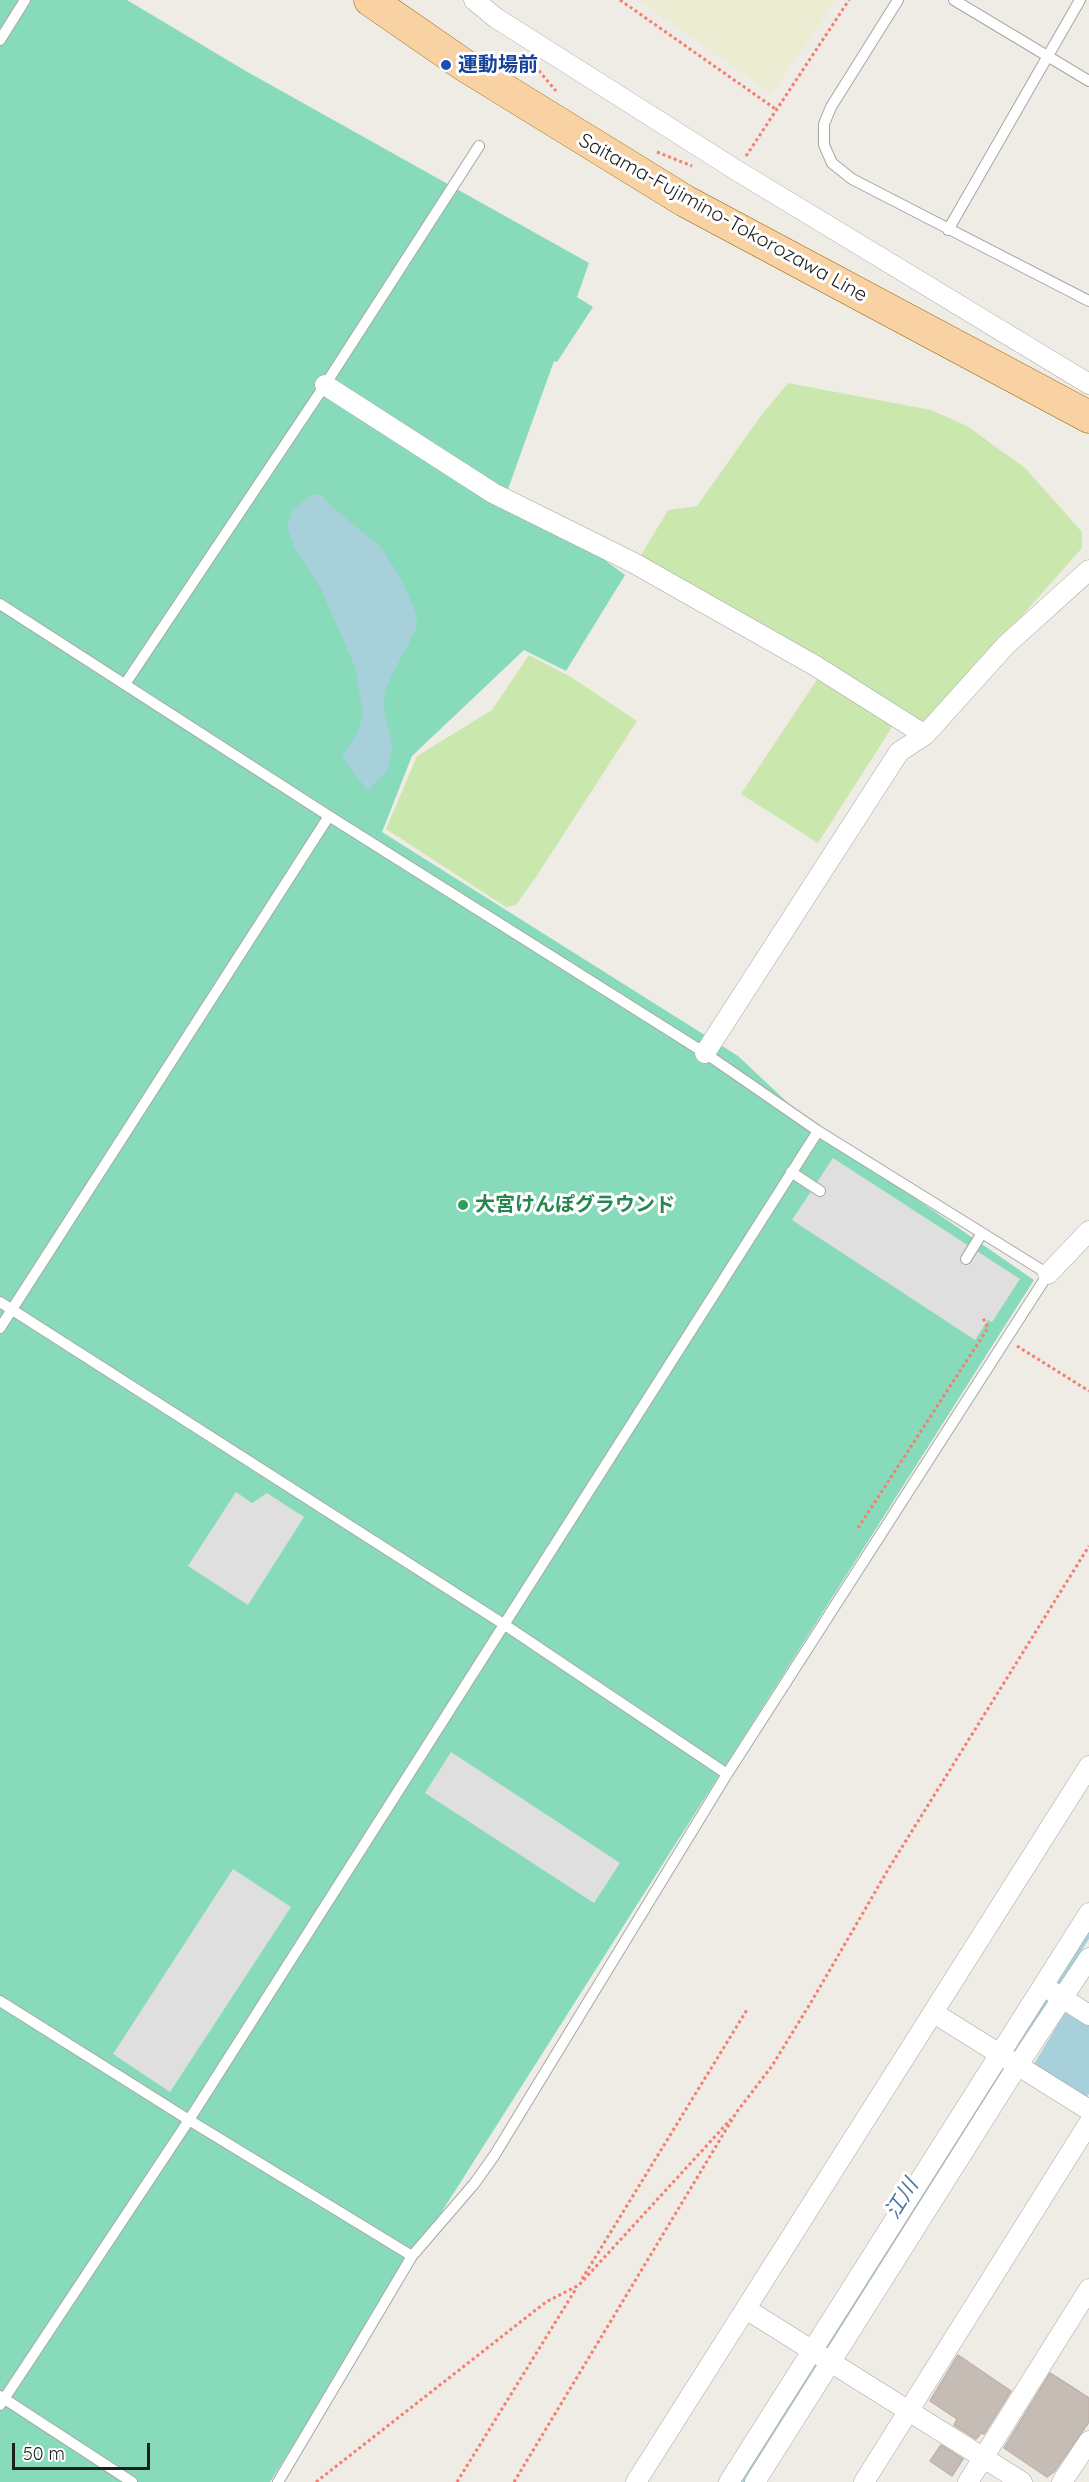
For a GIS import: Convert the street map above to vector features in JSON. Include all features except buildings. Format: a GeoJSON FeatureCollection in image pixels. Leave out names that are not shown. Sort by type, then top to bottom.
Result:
{"type":"FeatureCollection","features":[{"type":"Feature","properties":{"kind":"main road","name":"Saitama-Fujimino-Tokorozawa Line"},"geometry":{"type":"LineString","coordinates":[[370,0],[482,77],[685,201],[1089,417]]}},
{"type":"Feature","properties":{"kind":"street"},"geometry":{"type":"LineString","coordinates":[[474,0],[506,24],[736,170],[1089,384]]}},
{"type":"Feature","properties":{"kind":"street"},"geometry":{"type":"LineString","coordinates":[[326,385],[493,493],[642,568],[814,665],[926,735]]}},
{"type":"Feature","properties":{"kind":"street"},"geometry":{"type":"LineString","coordinates":[[705,1053],[899,752],[926,735],[1006,645],[1089,570]]}},
{"type":"Feature","properties":{"kind":"street"},"geometry":{"type":"LineString","coordinates":[[1048,1274],[1089,1231]]}},
{"type":"Feature","properties":{"kind":"street"},"geometry":{"type":"LineString","coordinates":[[636,2482],[1089,1766]]}},
{"type":"Feature","properties":{"kind":"street"},"geometry":{"type":"LineString","coordinates":[[729,2482],[822,2356],[1053,1992],[1089,1913]]}},
{"type":"Feature","properties":{"kind":"street"},"geometry":{"type":"LineString","coordinates":[[1053,1992],[1089,1958]]}},
{"type":"Feature","properties":{"kind":"street"},"geometry":{"type":"LineString","coordinates":[[1053,1992],[1089,2014]]}},
{"type":"Feature","properties":{"kind":"street"},"geometry":{"type":"LineString","coordinates":[[934,2013],[1089,2110]]}},
{"type":"Feature","properties":{"kind":"street"},"geometry":{"type":"LineString","coordinates":[[864,2482],[1089,2123]]}},
{"type":"Feature","properties":{"kind":"street"},"geometry":{"type":"LineString","coordinates":[[968,2482],[1089,2289]]}},
{"type":"Feature","properties":{"kind":"street"},"geometry":{"type":"LineString","coordinates":[[746,2309],[1022,2482]]}},
{"type":"Feature","properties":{"kind":"street"},"geometry":{"type":"LineString","coordinates":[[755,2482],[822,2356]]}},
{"type":"Feature","properties":{"kind":"street"},"geometry":{"type":"LineString","coordinates":[[1062,2482],[1089,2441]]}},
{"type":"Feature","properties":{"kind":"lane"},"geometry":{"type":"LineString","coordinates":[[0,40],[25,0]]}},
{"type":"Feature","properties":{"kind":"lane"},"geometry":{"type":"LineString","coordinates":[[898,0],[831,107],[824,124],[824,146],[832,163],[852,179],[1089,301]]}},
{"type":"Feature","properties":{"kind":"lane"},"geometry":{"type":"LineString","coordinates":[[954,0],[1089,81]]}},
{"type":"Feature","properties":{"kind":"lane"},"geometry":{"type":"LineString","coordinates":[[948,230],[1080,0]]}},
{"type":"Feature","properties":{"kind":"lane"},"geometry":{"type":"LineString","coordinates":[[125,684],[326,385],[479,146]]}},
{"type":"Feature","properties":{"kind":"lane"},"geometry":{"type":"LineString","coordinates":[[0,604],[329,816],[705,1053],[818,1131],[1048,1274],[728,1774],[494,2156],[474,2184],[412,2256],[278,2482]]}},
{"type":"Feature","properties":{"kind":"lane"},"geometry":{"type":"LineString","coordinates":[[0,1328],[329,816]]}},
{"type":"Feature","properties":{"kind":"lane"},"geometry":{"type":"LineString","coordinates":[[132,2482],[1,2400],[189,2120],[818,1131]]}},
{"type":"Feature","properties":{"kind":"lane"},"geometry":{"type":"LineString","coordinates":[[791,1172],[820,1191]]}},
{"type":"Feature","properties":{"kind":"lane"},"geometry":{"type":"LineString","coordinates":[[966,1259],[982,1233]]}},
{"type":"Feature","properties":{"kind":"lane"},"geometry":{"type":"LineString","coordinates":[[0,1302],[505,1625],[728,1774]]}},
{"type":"Feature","properties":{"kind":"lane"},"geometry":{"type":"LineString","coordinates":[[0,2001],[412,2256]]}},
{"type":"Feature","properties":{"kind":"path"},"geometry":{"type":"LineString","coordinates":[[620,0],[777,110]]}},
{"type":"Feature","properties":{"kind":"path"},"geometry":{"type":"LineString","coordinates":[[736,170],[849,0]]}},
{"type":"Feature","properties":{"kind":"path"},"geometry":{"type":"LineString","coordinates":[[532,62],[561,97]]}},
{"type":"Feature","properties":{"kind":"path"},"geometry":{"type":"LineString","coordinates":[[858,1528],[988,1328],[983,1318]]}},
{"type":"Feature","properties":{"kind":"path"},"geometry":{"type":"LineString","coordinates":[[1006,1339],[1089,1391]]}},
{"type":"Feature","properties":{"kind":"path"},"geometry":{"type":"LineString","coordinates":[[316,2482],[546,2302],[579,2285],[736,2113],[772,2066],[907,1839],[1089,1546]]}},
{"type":"Feature","properties":{"kind":"path"},"geometry":{"type":"LineString","coordinates":[[457,2482],[748,2008]]}},
{"type":"Feature","properties":{"kind":"path"},"geometry":{"type":"LineString","coordinates":[[514,2482],[736,2113]]}},
{"type":"Feature","properties":{"kind":"green space","name":"大宮けんぽグラウンド"},"geometry":{"type":"Polygon","coordinates":[[[0,0],[127,0],[244,70],[589,263],[577,297],[593,307],[557,362],[554,361],[508,489],[625,575],[566,671],[524,650],[412,756],[382,832],[738,1056],[818,1131],[1034,1280],[270,2482],[0,2482],[0,0]]]}},
{"type":"Feature","properties":{"kind":"green space"},"geometry":{"type":"Polygon","coordinates":[[[639,0],[836,0],[771,94],[639,0]]]}},
{"type":"Feature","properties":{"kind":"green space"},"geometry":{"type":"Polygon","coordinates":[[[788,383],[931,410],[967,426],[1025,468],[1082,532],[1082,548],[926,724],[638,560],[668,510],[697,506],[760,417],[788,383]]]}},
{"type":"Feature","properties":{"kind":"green space"},"geometry":{"type":"Polygon","coordinates":[[[529,655],[571,677],[637,721],[536,877],[516,905],[506,907],[386,829],[417,756],[492,710],[529,655]]]}},
{"type":"Feature","properties":{"kind":"green space"},"geometry":{"type":"Polygon","coordinates":[[[820,675],[894,724],[818,843],[741,794],[820,675]]]}},
{"type":"Feature","properties":{"kind":"shaded area"},"geometry":{"type":"Polygon","coordinates":[[[833,1158],[1020,1279],[992,1322],[988,1320],[975,1340],[792,1220],[833,1158]]]}},
{"type":"Feature","properties":{"kind":"shaded area"},"geometry":{"type":"Polygon","coordinates":[[[236,1492],[252,1503],[267,1493],[304,1517],[248,1605],[188,1566],[236,1492]]]}},
{"type":"Feature","properties":{"kind":"shaded area"},"geometry":{"type":"Polygon","coordinates":[[[451,1752],[620,1863],[594,1903],[425,1793],[451,1752]]]}},
{"type":"Feature","properties":{"kind":"shaded area"},"geometry":{"type":"Polygon","coordinates":[[[233,1869],[291,1907],[170,2092],[113,2054],[233,1869]]]}},
{"type":"Feature","properties":{"kind":"water"},"geometry":{"type":"Polygon","coordinates":[[[320,494],[332,507],[381,547],[400,577],[416,613],[417,627],[386,687],[383,705],[393,748],[387,771],[368,791],[342,757],[357,733],[363,714],[355,667],[322,591],[295,548],[287,528],[292,510],[312,495],[320,494]]]}},
{"type":"Feature","properties":{"kind":"water"},"geometry":{"type":"Polygon","coordinates":[[[1067,2009],[1089,2023],[1089,2094],[1086,2097],[1034,2064],[1067,2009]]]}},
{"type":"Feature","properties":{"kind":"waterway","name":"江川"},"geometry":{"type":"LineString","coordinates":[[743,2482],[1089,1934]]}},
{"type":"Feature","properties":{"kind":"place","name":"運動場前"},"geometry":{"type":"Point","coordinates":[446,65]}},
{"type":"Feature","properties":{"kind":"place","name":"大宮けんぽグラウンド"},"geometry":{"type":"Point","coordinates":[463,1205]}}]}
